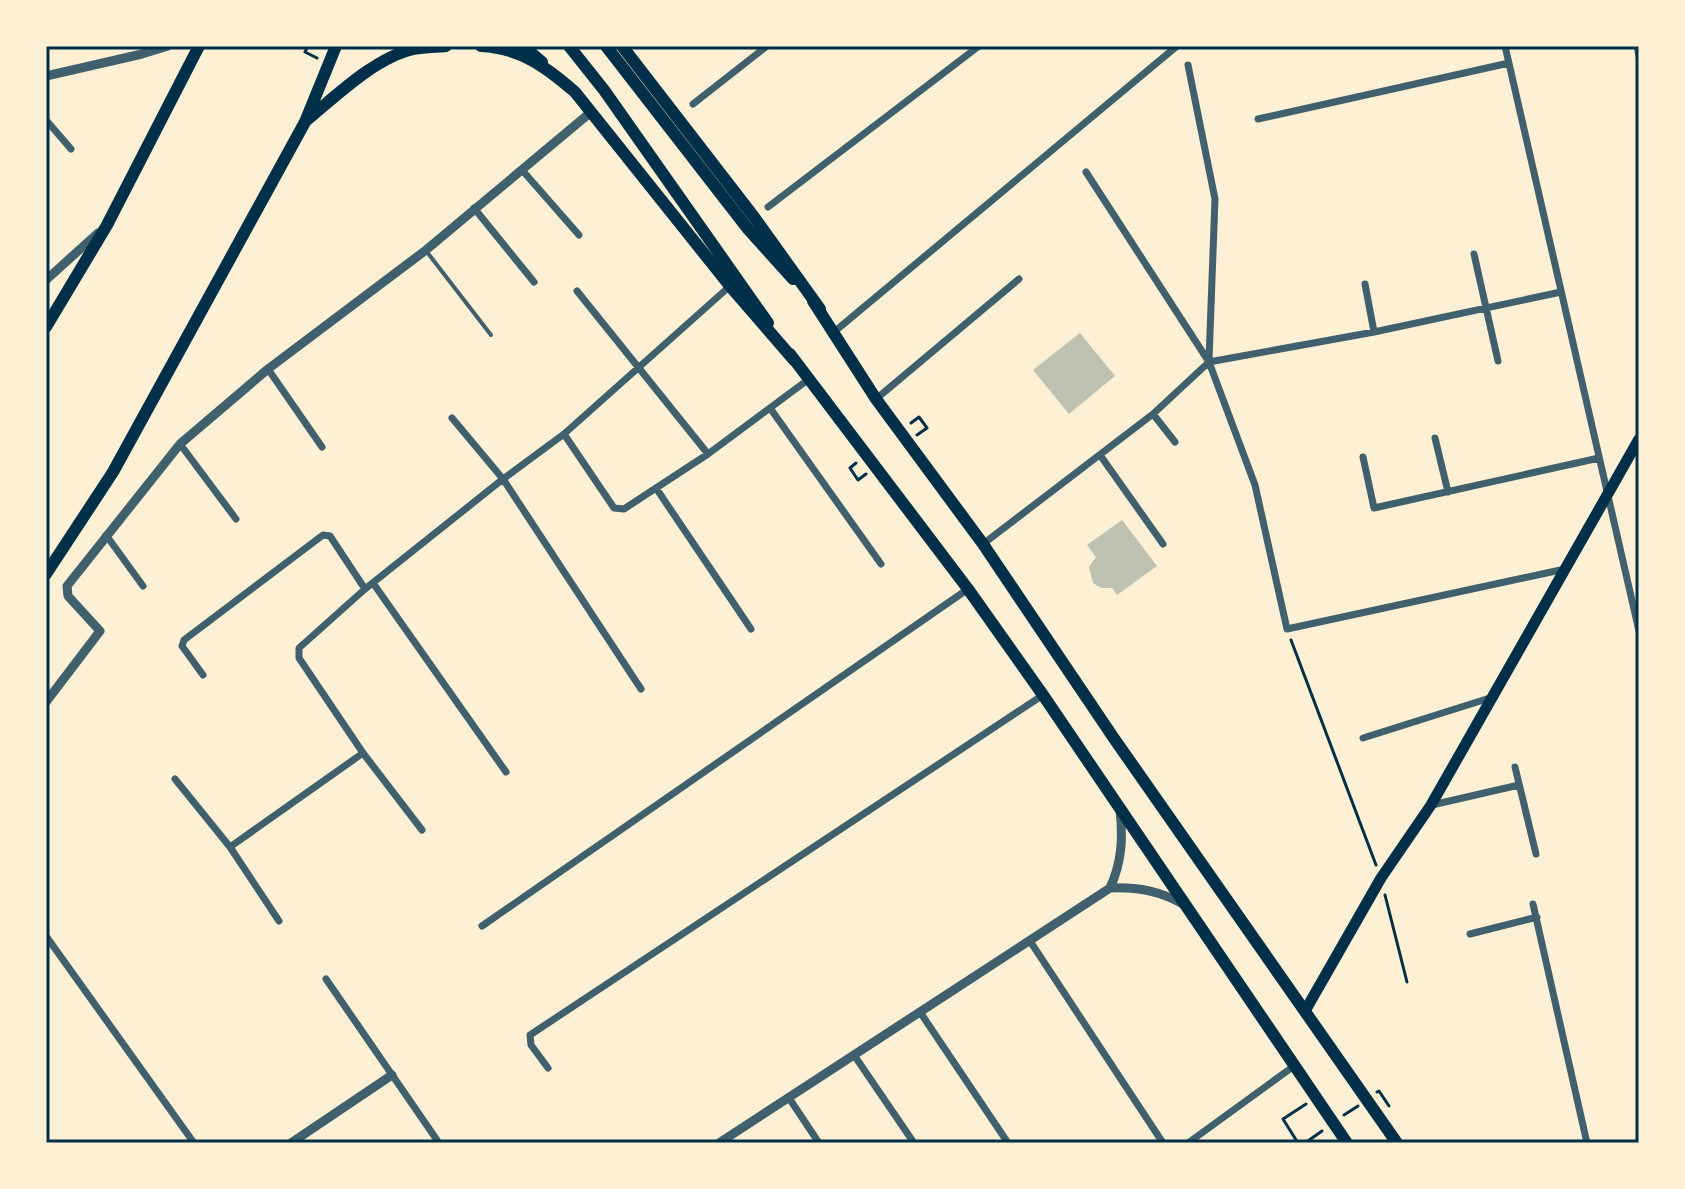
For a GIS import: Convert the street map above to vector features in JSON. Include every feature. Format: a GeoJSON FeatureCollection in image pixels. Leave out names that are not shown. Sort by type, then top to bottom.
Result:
{"type":"FeatureCollection","features":[{"type":"Feature","properties":{"kind":"main road"},"geometry":{"type":"LineString","coordinates":[[46,327],[107,225],[199,46]]}},
{"type":"Feature","properties":{"kind":"main road"},"geometry":{"type":"LineString","coordinates":[[46,574],[113,472],[305,122],[336,46]]}},
{"type":"Feature","properties":{"kind":"main road"},"geometry":{"type":"LineString","coordinates":[[305,122],[375,67],[411,49],[446,46]]}},
{"type":"Feature","properties":{"kind":"main road"},"geometry":{"type":"LineString","coordinates":[[481,46],[516,53],[545,66],[575,92]]}},
{"type":"Feature","properties":{"kind":"main road"},"geometry":{"type":"LineString","coordinates":[[523,46],[575,92],[730,286],[794,360],[968,589],[1347,1143]]}},
{"type":"Feature","properties":{"kind":"main road"},"geometry":{"type":"LineString","coordinates":[[569,46],[604,90],[794,360]]}},
{"type":"Feature","properties":{"kind":"main road"},"geometry":{"type":"LineString","coordinates":[[606,46],[748,229],[820,309]]}},
{"type":"Feature","properties":{"kind":"main road"},"geometry":{"type":"LineString","coordinates":[[622,46],[727,181],[820,309],[876,399],[983,544],[1113,737],[1397,1143]]}},
{"type":"Feature","properties":{"kind":"main road"},"geometry":{"type":"LineString","coordinates":[[1305,1011],[1381,878],[1431,805],[1639,439]]}},
{"type":"Feature","properties":{"kind":"street"},"geometry":{"type":"LineString","coordinates":[[46,76],[141,50],[168,46]]}},
{"type":"Feature","properties":{"kind":"street"},"geometry":{"type":"LineString","coordinates":[[693,104],[767,46]]}},
{"type":"Feature","properties":{"kind":"street"},"geometry":{"type":"LineString","coordinates":[[768,207],[979,46]]}},
{"type":"Feature","properties":{"kind":"street"},"geometry":{"type":"LineString","coordinates":[[834,332],[1177,46]]}},
{"type":"Feature","properties":{"kind":"street"},"geometry":{"type":"LineString","coordinates":[[1505,46],[1639,631]]}},
{"type":"Feature","properties":{"kind":"street"},"geometry":{"type":"LineString","coordinates":[[1637,46],[1639,56]]}},
{"type":"Feature","properties":{"kind":"street"},"geometry":{"type":"LineString","coordinates":[[1258,119],[1509,63]]}},
{"type":"Feature","properties":{"kind":"street"},"geometry":{"type":"LineString","coordinates":[[1188,65],[1215,199],[1209,362]]}},
{"type":"Feature","properties":{"kind":"street"},"geometry":{"type":"LineString","coordinates":[[46,702],[99,635],[99,627],[68,596],[67,586],[180,444],[268,369],[426,250],[591,112]]}},
{"type":"Feature","properties":{"kind":"street"},"geometry":{"type":"LineString","coordinates":[[46,120],[71,149]]}},
{"type":"Feature","properties":{"kind":"street"},"geometry":{"type":"LineString","coordinates":[[522,170],[579,235]]}},
{"type":"Feature","properties":{"kind":"street"},"geometry":{"type":"LineString","coordinates":[[1086,172],[1209,362],[1255,485],[1287,629],[1565,569]]}},
{"type":"Feature","properties":{"kind":"street"},"geometry":{"type":"LineString","coordinates":[[474,208],[534,282]]}},
{"type":"Feature","properties":{"kind":"street"},"geometry":{"type":"LineString","coordinates":[[46,280],[107,225]]}},
{"type":"Feature","properties":{"kind":"street"},"geometry":{"type":"LineString","coordinates":[[1474,254],[1498,361]]}},
{"type":"Feature","properties":{"kind":"street"},"geometry":{"type":"LineString","coordinates":[[876,399],[1019,279]]}},
{"type":"Feature","properties":{"kind":"street"},"geometry":{"type":"LineString","coordinates":[[1365,284],[1374,332]]}},
{"type":"Feature","properties":{"kind":"street"},"geometry":{"type":"LineString","coordinates":[[422,830],[363,753],[299,658],[299,648],[365,589],[564,434],[730,286]]}},
{"type":"Feature","properties":{"kind":"street"},"geometry":{"type":"LineString","coordinates":[[577,291],[708,454]]}},
{"type":"Feature","properties":{"kind":"street"},"geometry":{"type":"LineString","coordinates":[[983,544],[1153,414],[1209,362],[1374,332],[1561,292]]}},
{"type":"Feature","properties":{"kind":"street"},"geometry":{"type":"LineString","coordinates":[[268,369],[322,447]]}},
{"type":"Feature","properties":{"kind":"street"},"geometry":{"type":"LineString","coordinates":[[564,434],[614,508],[624,509],[708,454],[809,379]]}},
{"type":"Feature","properties":{"kind":"street"},"geometry":{"type":"LineString","coordinates":[[770,408],[881,564]]}},
{"type":"Feature","properties":{"kind":"street"},"geometry":{"type":"LineString","coordinates":[[1153,414],[1175,442]]}},
{"type":"Feature","properties":{"kind":"street"},"geometry":{"type":"LineString","coordinates":[[452,418],[503,479],[641,689]]}},
{"type":"Feature","properties":{"kind":"street"},"geometry":{"type":"LineString","coordinates":[[1435,438],[1448,492]]}},
{"type":"Feature","properties":{"kind":"street"},"geometry":{"type":"LineString","coordinates":[[180,444],[236,519]]}},
{"type":"Feature","properties":{"kind":"street"},"geometry":{"type":"LineString","coordinates":[[1100,455],[1163,544]]}},
{"type":"Feature","properties":{"kind":"street"},"geometry":{"type":"LineString","coordinates":[[1363,457],[1374,508],[1599,458]]}},
{"type":"Feature","properties":{"kind":"street"},"geometry":{"type":"LineString","coordinates":[[656,488],[751,629]]}},
{"type":"Feature","properties":{"kind":"street"},"geometry":{"type":"LineString","coordinates":[[106,535],[143,586]]}},
{"type":"Feature","properties":{"kind":"street"},"geometry":{"type":"LineString","coordinates":[[203,675],[182,646],[184,640],[323,535],[330,536],[365,589]]}},
{"type":"Feature","properties":{"kind":"street"},"geometry":{"type":"LineString","coordinates":[[373,583],[506,772]]}},
{"type":"Feature","properties":{"kind":"street"},"geometry":{"type":"LineString","coordinates":[[482,926],[968,589]]}},
{"type":"Feature","properties":{"kind":"street"},"geometry":{"type":"LineString","coordinates":[[548,1068],[531,1045],[530,1035],[1043,695]]}},
{"type":"Feature","properties":{"kind":"street"},"geometry":{"type":"LineString","coordinates":[[1363,738],[1493,697]]}},
{"type":"Feature","properties":{"kind":"street"},"geometry":{"type":"LineString","coordinates":[[230,847],[363,753]]}},
{"type":"Feature","properties":{"kind":"street"},"geometry":{"type":"LineString","coordinates":[[1515,767],[1536,854]]}},
{"type":"Feature","properties":{"kind":"street"},"geometry":{"type":"LineString","coordinates":[[175,779],[230,847],[279,921]]}},
{"type":"Feature","properties":{"kind":"street"},"geometry":{"type":"LineString","coordinates":[[1431,805],[1519,785]]}},
{"type":"Feature","properties":{"kind":"street"},"geometry":{"type":"LineString","coordinates":[[719,1143],[1110,888],[1119,869],[1121,855],[1120,809]]}},
{"type":"Feature","properties":{"kind":"street"},"geometry":{"type":"LineString","coordinates":[[1110,888],[1145,889],[1161,893],[1185,906]]}},
{"type":"Feature","properties":{"kind":"street"},"geometry":{"type":"LineString","coordinates":[[1533,904],[1587,1143]]}},
{"type":"Feature","properties":{"kind":"street"},"geometry":{"type":"LineString","coordinates":[[1470,934],[1537,917]]}},
{"type":"Feature","properties":{"kind":"street"},"geometry":{"type":"LineString","coordinates":[[46,936],[194,1143]]}},
{"type":"Feature","properties":{"kind":"street"},"geometry":{"type":"LineString","coordinates":[[1030,941],[1163,1143]]}},
{"type":"Feature","properties":{"kind":"street"},"geometry":{"type":"LineString","coordinates":[[326,979],[439,1143]]}},
{"type":"Feature","properties":{"kind":"street"},"geometry":{"type":"LineString","coordinates":[[920,1012],[1008,1143]]}},
{"type":"Feature","properties":{"kind":"street"},"geometry":{"type":"LineString","coordinates":[[854,1055],[914,1143]]}},
{"type":"Feature","properties":{"kind":"street"},"geometry":{"type":"LineString","coordinates":[[1188,1143],[1294,1066]]}},
{"type":"Feature","properties":{"kind":"street"},"geometry":{"type":"LineString","coordinates":[[291,1143],[392,1075]]}},
{"type":"Feature","properties":{"kind":"street"},"geometry":{"type":"LineString","coordinates":[[789,1098],[819,1143]]}},
{"type":"Feature","properties":{"kind":"lane"},"geometry":{"type":"LineString","coordinates":[[426,250],[491,335]]}},
{"type":"Feature","properties":{"kind":"path"},"geometry":{"type":"LineString","coordinates":[[308,46],[305,52],[329,64]]}},
{"type":"Feature","properties":{"kind":"path"},"geometry":{"type":"LineString","coordinates":[[908,426],[919,417],[927,428]]}},
{"type":"Feature","properties":{"kind":"path"},"geometry":{"type":"LineString","coordinates":[[858,480],[850,468],[862,459]]}},
{"type":"Feature","properties":{"kind":"path"},"geometry":{"type":"LineString","coordinates":[[1287,629],[1381,878],[1407,982]]}},
{"type":"Feature","properties":{"kind":"path"},"geometry":{"type":"LineString","coordinates":[[1298,1143],[1283,1119],[1316,1098]]}},
{"type":"Feature","properties":{"kind":"building"},"geometry":{"type":"Polygon","coordinates":[[[1080,333],[1115,376],[1069,414],[1033,370],[1080,333]]]}},
{"type":"Feature","properties":{"kind":"building"},"geometry":{"type":"Polygon","coordinates":[[[1122,520],[1157,566],[1117,595],[1112,588],[1101,588],[1093,583],[1089,567],[1096,557],[1087,545],[1122,520]]]}}]}
